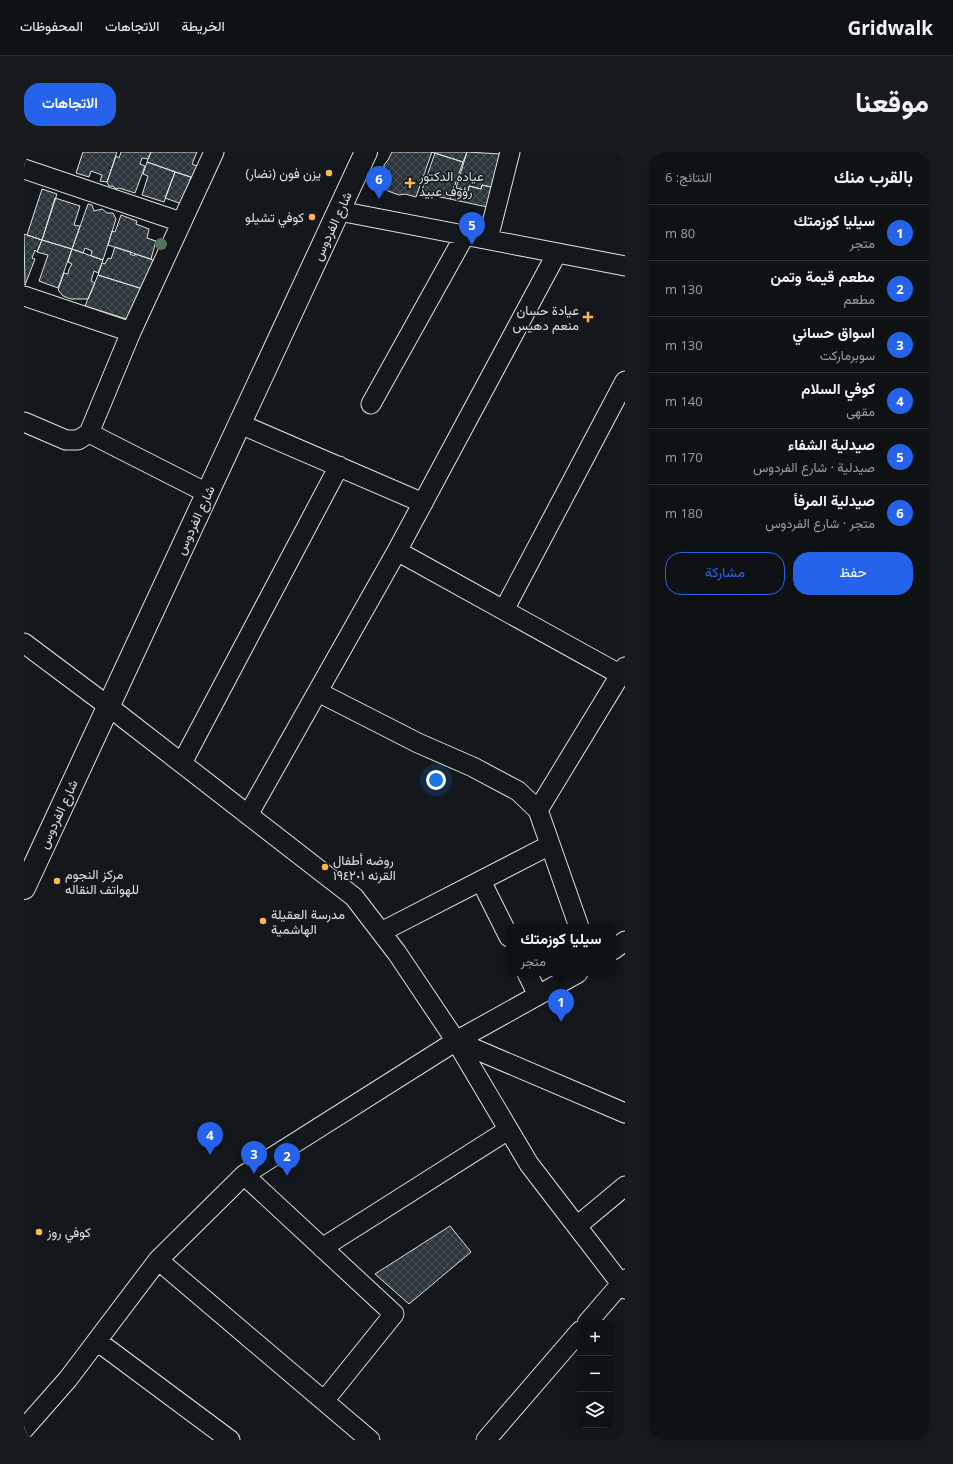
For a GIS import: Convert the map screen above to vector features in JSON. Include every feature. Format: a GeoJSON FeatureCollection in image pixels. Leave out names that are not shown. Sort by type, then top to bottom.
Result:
{"type":"FeatureCollection","features":[{"type":"Feature","properties":{"kind":"street"},"geometry":{"type":"LineString","coordinates":[[24,422],[66,440],[78,440],[89,433],[131,332],[214,152]]}},
{"type":"Feature","properties":{"kind":"street","name":"شارع الفردوس"},"geometry":{"type":"LineString","coordinates":[[24,888],[366,152]]}},
{"type":"Feature","properties":{"kind":"street"},"geometry":{"type":"LineString","coordinates":[[488,240],[510,152]]}},
{"type":"Feature","properties":{"kind":"street"},"geometry":{"type":"LineString","coordinates":[[24,169],[181,222]]}},
{"type":"Feature","properties":{"kind":"street"},"geometry":{"type":"LineString","coordinates":[[339,211],[625,266]]}},
{"type":"Feature","properties":{"kind":"street"},"geometry":{"type":"LineString","coordinates":[[371,404],[465,235]]}},
{"type":"Feature","properties":{"kind":"street"},"geometry":{"type":"LineString","coordinates":[[248,815],[397,551],[557,253]]}},
{"type":"Feature","properties":{"kind":"street"},"geometry":{"type":"LineString","coordinates":[[24,296],[131,332]]}},
{"type":"Feature","properties":{"kind":"street"},"geometry":{"type":"LineString","coordinates":[[504,610],[625,381]]}},
{"type":"Feature","properties":{"kind":"street"},"geometry":{"type":"LineString","coordinates":[[240,424],[423,503]]}},
{"type":"Feature","properties":{"kind":"street"},"geometry":{"type":"LineString","coordinates":[[89,433],[207,493]]}},
{"type":"Feature","properties":{"kind":"street"},"geometry":{"type":"LineString","coordinates":[[182,763],[339,466]]}},
{"type":"Feature","properties":{"kind":"street"},"geometry":{"type":"LineString","coordinates":[[397,551],[504,610],[623,671],[538,810]]}},
{"type":"Feature","properties":{"kind":"street"},"geometry":{"type":"LineString","coordinates":[[24,643],[108,706],[354,897],[397,953],[456,1041],[529,1164],[624,1284],[590,1320]]}},
{"type":"Feature","properties":{"kind":"street"},"geometry":{"type":"LineString","coordinates":[[318,692],[418,743],[473,767],[518,791],[538,810],[578,924]]}},
{"type":"Feature","properties":{"kind":"street"},"geometry":{"type":"LineString","coordinates":[[381,932],[550,845]]}},
{"type":"Feature","properties":{"kind":"street"},"geometry":{"type":"LineString","coordinates":[[481,881],[506,931]]}},
{"type":"Feature","properties":{"kind":"street"},"geometry":{"type":"LineString","coordinates":[[616,948],[625,941]]}},
{"type":"Feature","properties":{"kind":"street"},"geometry":{"type":"LineString","coordinates":[[528,976],[538,995]]}},
{"type":"Feature","properties":{"kind":"street"},"geometry":{"type":"LineString","coordinates":[[24,1428],[68,1379],[158,1260],[244,1175],[456,1041],[573,976]]}},
{"type":"Feature","properties":{"kind":"street"},"geometry":{"type":"LineString","coordinates":[[456,1041],[625,1113]]}},
{"type":"Feature","properties":{"kind":"street"},"geometry":{"type":"LineString","coordinates":[[322,1248],[508,1130]]}},
{"type":"Feature","properties":{"kind":"street"},"geometry":{"type":"LineString","coordinates":[[244,1175],[394,1314],[324,1401]]}},
{"type":"Feature","properties":{"kind":"street"},"geometry":{"type":"LineString","coordinates":[[577,1226],[625,1186]]}},
{"type":"Feature","properties":{"kind":"street"},"geometry":{"type":"LineString","coordinates":[[158,1260],[370,1440]]}},
{"type":"Feature","properties":{"kind":"street"},"geometry":{"type":"LineString","coordinates":[[486,1440],[577,1334]]}},
{"type":"Feature","properties":{"kind":"street"},"geometry":{"type":"LineString","coordinates":[[97,1341],[230,1440]]}},
{"type":"Feature","properties":{"kind":"building"},"geometry":{"type":"Polygon","coordinates":[[[83,152],[117,152],[107,182],[100,181],[102,175],[91,171],[89,177],[76,173],[83,152]]]}},
{"type":"Feature","properties":{"kind":"building"},"geometry":{"type":"Polygon","coordinates":[[[121,152],[151,152],[148,159],[142,158],[140,164],[145,166],[135,193],[119,188],[116,189],[113,186],[109,186],[107,182],[116,156],[119,158],[121,152]]]}},
{"type":"Feature","properties":{"kind":"building"},"geometry":{"type":"Polygon","coordinates":[[[151,152],[197,152],[192,164],[201,168],[196,179],[147,162],[151,152]]]}},
{"type":"Feature","properties":{"kind":"building"},"geometry":{"type":"Polygon","coordinates":[[[392,152],[432,152],[416,197],[405,194],[399,195],[388,191],[382,186],[380,181],[384,165],[392,152]]]}},
{"type":"Feature","properties":{"kind":"building"},"geometry":{"type":"Polygon","coordinates":[[[431,152],[467,152],[463,162],[431,152]]]}},
{"type":"Feature","properties":{"kind":"building"},"geometry":{"type":"Polygon","coordinates":[[[467,152],[501,154],[491,187],[482,185],[481,189],[469,186],[468,191],[456,188],[467,152]]]}},
{"type":"Feature","properties":{"kind":"building"},"geometry":{"type":"Polygon","coordinates":[[[435,153],[463,162],[450,199],[421,193],[435,153]]]}},
{"type":"Feature","properties":{"kind":"building"},"geometry":{"type":"Polygon","coordinates":[[[147,162],[175,172],[164,202],[142,195],[148,176],[143,174],[147,162]]]}},
{"type":"Feature","properties":{"kind":"building"},"geometry":{"type":"Polygon","coordinates":[[[175,172],[191,177],[182,204],[165,198],[175,172]]]}},
{"type":"Feature","properties":{"kind":"building"},"geometry":{"type":"Polygon","coordinates":[[[482,185],[491,187],[487,207],[450,199],[453,191],[461,193],[460,189],[468,191],[469,186],[481,189],[482,185]]]}},
{"type":"Feature","properties":{"kind":"building"},"geometry":{"type":"Polygon","coordinates":[[[42,189],[57,194],[42,240],[27,235],[42,189]]]}},
{"type":"Feature","properties":{"kind":"building"},"geometry":{"type":"Polygon","coordinates":[[[55,198],[80,206],[74,225],[80,226],[72,249],[42,240],[55,198]]]}},
{"type":"Feature","properties":{"kind":"building"},"geometry":{"type":"Polygon","coordinates":[[[88,204],[92,205],[94,211],[102,209],[107,213],[113,213],[116,219],[103,260],[91,256],[92,251],[85,248],[83,253],[72,249],[88,204]]]}},
{"type":"Feature","properties":{"kind":"building"},"geometry":{"type":"Polygon","coordinates":[[[121,215],[137,221],[136,224],[149,229],[147,238],[156,241],[151,259],[108,245],[112,231],[115,232],[121,215]]]}},
{"type":"Feature","properties":{"kind":"building"},"geometry":{"type":"Polygon","coordinates":[[[24,234],[42,240],[37,252],[35,250],[32,258],[35,259],[25,285],[24,234]]]}},
{"type":"Feature","properties":{"kind":"building"},"geometry":{"type":"Polygon","coordinates":[[[42,240],[72,249],[58,288],[39,281],[48,255],[37,252],[42,240]]]}},
{"type":"Feature","properties":{"kind":"building"},"geometry":{"type":"Polygon","coordinates":[[[115,247],[131,252],[130,254],[134,256],[135,254],[153,260],[152,262],[155,263],[146,290],[98,275],[102,263],[105,264],[108,258],[111,259],[115,247]]]}},
{"type":"Feature","properties":{"kind":"building"},"geometry":{"type":"Polygon","coordinates":[[[72,249],[103,260],[98,273],[94,271],[91,281],[95,283],[88,299],[71,299],[63,296],[58,290],[64,273],[68,274],[72,264],[68,262],[72,249]]]}},
{"type":"Feature","properties":{"kind":"building"},"geometry":{"type":"Polygon","coordinates":[[[98,275],[146,290],[133,321],[85,306],[98,275]]]}},
{"type":"Feature","properties":{"kind":"building"},"geometry":{"type":"Polygon","coordinates":[[[450,1226],[471,1252],[409,1304],[375,1274],[450,1226]]]}},
{"type":"Feature","properties":{"kind":"place","name":"يزن فون (نضار)"},"geometry":{"type":"Point","coordinates":[329,173]}},
{"type":"Feature","properties":{"kind":"place","name":"عياده الدكتور رؤوف عبيد"},"geometry":{"type":"Point","coordinates":[410,183]}},
{"type":"Feature","properties":{"kind":"place","name":"صيدلية المرفأ"},"geometry":{"type":"Point","coordinates":[379,199]}},
{"type":"Feature","properties":{"kind":"place","name":"كوفي تشيلو"},"geometry":{"type":"Point","coordinates":[312,217]}},
{"type":"Feature","properties":{"kind":"place","name":"صيدلية الشفاء"},"geometry":{"type":"Point","coordinates":[472,245]}},
{"type":"Feature","properties":{"kind":"place","name":"عيادة حسان منعم دهيس"},"geometry":{"type":"Point","coordinates":[588,317]}},
{"type":"Feature","properties":{"kind":"place","name":"روضه أطفال القرنه ١٩٤٢٠١"},"geometry":{"type":"Point","coordinates":[325,867]}},
{"type":"Feature","properties":{"kind":"place","name":"مركز النجوم للهواتف النقاله"},"geometry":{"type":"Point","coordinates":[57,881]}},
{"type":"Feature","properties":{"kind":"place","name":"مدرسة العقيلة الهاشمية"},"geometry":{"type":"Point","coordinates":[263,921]}},
{"type":"Feature","properties":{"kind":"place","name":"سيليا كوزمتك"},"geometry":{"type":"Point","coordinates":[561,1022]}},
{"type":"Feature","properties":{"kind":"place","name":"كوفي السلام"},"geometry":{"type":"Point","coordinates":[210,1155]}},
{"type":"Feature","properties":{"kind":"place","name":"اسواق حساني"},"geometry":{"type":"Point","coordinates":[254,1174]}},
{"type":"Feature","properties":{"kind":"place","name":"مطعم قيمة وتمن"},"geometry":{"type":"Point","coordinates":[287,1176]}},
{"type":"Feature","properties":{"kind":"place","name":"كوفي روز"},"geometry":{"type":"Point","coordinates":[39,1232]}}]}
